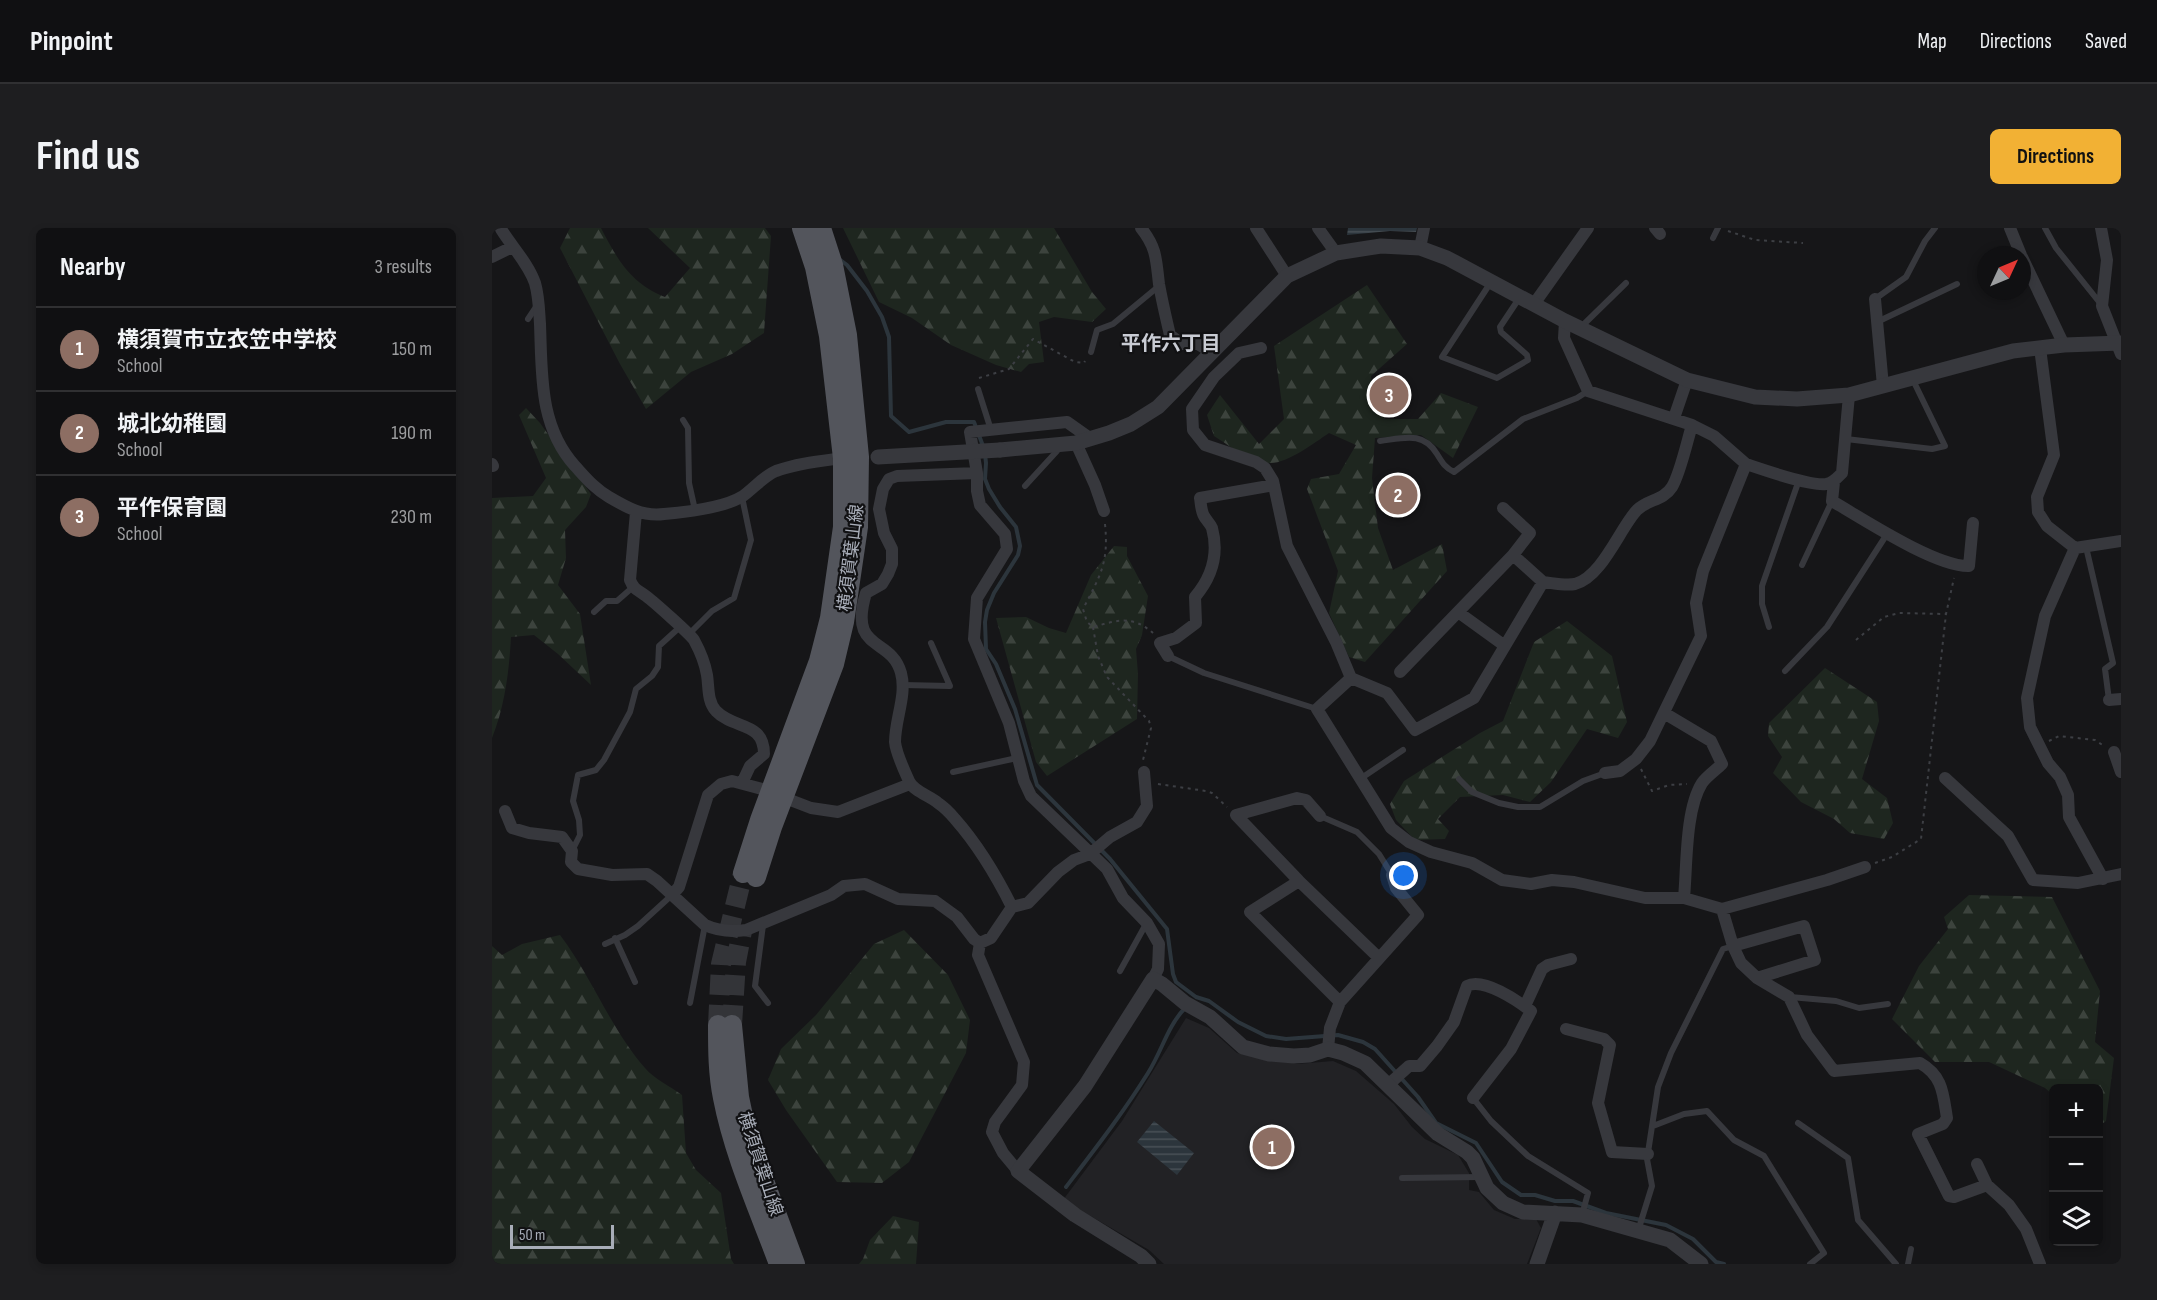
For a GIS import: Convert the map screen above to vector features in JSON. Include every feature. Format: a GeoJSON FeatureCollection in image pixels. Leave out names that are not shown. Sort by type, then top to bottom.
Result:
{"type":"FeatureCollection","features":[{"type":"Feature","properties":{"kind":"main road","name":"横須賀葉山線"},"geometry":{"type":"LineString","coordinates":[[802,228],[815,267],[829,336],[860,457]]}},
{"type":"Feature","properties":{"kind":"main road","name":"横須賀葉山線"},"geometry":{"type":"LineString","coordinates":[[749,875],[777,795],[819,660],[830,618],[843,527],[860,457],[847,335],[835,276],[821,228]]}},
{"type":"Feature","properties":{"kind":"main road","name":"横須賀葉山線"},"geometry":{"type":"LineString","coordinates":[[779,1264],[734,1141],[726,1108],[718,1059],[725,1025],[747,1135],[795,1264]]}},
{"type":"Feature","properties":{"kind":"street"},"geometry":{"type":"LineString","coordinates":[[1141,228],[1151,240],[1156,255],[1170,335],[1182,344],[1198,344],[1220,371]]}},
{"type":"Feature","properties":{"kind":"street"},"geometry":{"type":"LineString","coordinates":[[1256,228],[1287,276]]}},
{"type":"Feature","properties":{"kind":"street"},"geometry":{"type":"LineString","coordinates":[[1318,228],[1336,253]]}},
{"type":"Feature","properties":{"kind":"street"},"geometry":{"type":"LineString","coordinates":[[1420,248],[1424,228]]}},
{"type":"Feature","properties":{"kind":"street"},"geometry":{"type":"LineString","coordinates":[[1527,300],[1588,228]]}},
{"type":"Feature","properties":{"kind":"street"},"geometry":{"type":"LineString","coordinates":[[2010,228],[2018,246]]}},
{"type":"Feature","properties":{"kind":"street"},"geometry":{"type":"LineString","coordinates":[[501,229],[531,275],[539,303],[545,403],[549,422],[557,441],[571,461],[598,491],[636,512],[660,515],[728,503],[742,497],[774,472],[810,462],[1060,445],[1083,441],[1131,423],[1158,407],[1287,276],[1336,253],[1381,246],[1420,248],[1447,258],[1565,321],[1687,380],[1755,397],[1797,399],[1849,395],[2013,351],[2118,340],[2102,306],[2107,260],[2101,228]]}},
{"type":"Feature","properties":{"kind":"street"},"geometry":{"type":"LineString","coordinates":[[492,257],[512,247]]}},
{"type":"Feature","properties":{"kind":"street"},"geometry":{"type":"LineString","coordinates":[[2031,275],[2064,345]]}},
{"type":"Feature","properties":{"kind":"street"},"geometry":{"type":"LineString","coordinates":[[1875,298],[1883,386]]}},
{"type":"Feature","properties":{"kind":"street"},"geometry":{"type":"LineString","coordinates":[[1565,321],[1564,338],[1588,391],[1692,425],[1714,436],[1746,464],[1799,480],[1826,484],[1834,482],[1842,473],[1849,395]]}},
{"type":"Feature","properties":{"kind":"street"},"geometry":{"type":"LineString","coordinates":[[1261,348],[1239,353],[1220,371],[1192,408],[1193,430],[1205,445],[1256,462],[1265,468],[1274,485],[1287,546],[1336,642],[1351,678],[1387,693],[1415,730],[1474,698],[1543,582]]}},
{"type":"Feature","properties":{"kind":"street"},"geometry":{"type":"LineString","coordinates":[[2040,348],[2054,455],[2037,497],[2038,512],[2047,526],[2081,548],[2121,541]]}},
{"type":"Feature","properties":{"kind":"street"},"geometry":{"type":"LineString","coordinates":[[1674,418],[1687,380]]}},
{"type":"Feature","properties":{"kind":"street"},"geometry":{"type":"LineString","coordinates":[[1018,1172],[1085,1086],[1153,979],[1158,969],[1159,944],[1147,923],[1123,898],[1107,869],[1031,796],[1024,781],[1009,723],[974,639],[977,598],[1007,549],[1005,534],[980,505],[976,491],[977,473],[970,432],[1067,422],[1083,441],[1104,511]]}},
{"type":"Feature","properties":{"kind":"street"},"geometry":{"type":"LineString","coordinates":[[1513,555],[1543,582],[1577,584],[1592,573],[1606,557],[1638,509],[1647,502],[1663,497],[1672,486],[1692,425]]}},
{"type":"Feature","properties":{"kind":"street"},"geometry":{"type":"LineString","coordinates":[[1605,773],[1620,771],[1636,759],[1650,741],[1701,636],[1696,603],[1703,571],[1746,464]]}},
{"type":"Feature","properties":{"kind":"street"},"geometry":{"type":"LineString","coordinates":[[977,473],[897,476],[889,479],[883,489],[879,509],[884,533],[892,549],[892,564],[882,584],[866,593],[860,620],[863,630],[901,671],[903,685],[895,743],[910,784],[939,804],[955,820],[996,876],[1012,907]]}},
{"type":"Feature","properties":{"kind":"street"},"geometry":{"type":"LineString","coordinates":[[1834,482],[1832,501],[1888,533],[1957,567],[1969,566],[1973,523]]}},
{"type":"Feature","properties":{"kind":"street"},"geometry":{"type":"LineString","coordinates":[[1168,656],[1160,643],[1176,638],[1196,623],[1195,597],[1206,584],[1213,568],[1215,558],[1211,526],[1203,514],[1200,498],[1274,485]]}},
{"type":"Feature","properties":{"kind":"street"},"geometry":{"type":"LineString","coordinates":[[1400,672],[1513,555],[1530,532],[1503,508]]}},
{"type":"Feature","properties":{"kind":"street"},"geometry":{"type":"LineString","coordinates":[[636,512],[630,580],[633,587],[693,638],[707,675],[709,698],[716,710],[731,721],[747,727],[760,736],[764,744],[764,754],[750,766],[742,783]]}},
{"type":"Feature","properties":{"kind":"street"},"geometry":{"type":"LineString","coordinates":[[2081,548],[2045,616],[2027,698],[2030,727],[2048,763],[2060,777],[2068,795],[2069,817],[2103,879]]}},
{"type":"Feature","properties":{"kind":"street"},"geometry":{"type":"LineString","coordinates":[[1458,612],[1505,646]]}},
{"type":"Feature","properties":{"kind":"street"},"geometry":{"type":"LineString","coordinates":[[1351,678],[1317,709],[1391,828],[1409,842],[1431,852],[1472,863],[1502,880],[1531,884],[1552,880],[1563,881],[1645,898],[1684,898],[1722,909],[1866,867]]}},
{"type":"Feature","properties":{"kind":"street"},"geometry":{"type":"LineString","coordinates":[[1664,713],[1711,741],[1722,764],[1702,783],[1690,816],[1684,898]]}},
{"type":"Feature","properties":{"kind":"street"},"geometry":{"type":"LineString","coordinates":[[2114,752],[2121,772]]}},
{"type":"Feature","properties":{"kind":"street"},"geometry":{"type":"LineString","coordinates":[[980,943],[991,938],[1012,907],[1028,903],[1058,872],[1074,860],[1090,854],[1110,837],[1137,822],[1147,806],[1144,778]]}},
{"type":"Feature","properties":{"kind":"street"},"geometry":{"type":"LineString","coordinates":[[1945,778],[2008,836],[2033,880],[2078,883],[2121,874]]}},
{"type":"Feature","properties":{"kind":"street"},"geometry":{"type":"LineString","coordinates":[[672,895],[679,887],[708,795],[720,784],[732,781],[742,783],[811,808],[838,812],[910,784]]}},
{"type":"Feature","properties":{"kind":"street"},"geometry":{"type":"LineString","coordinates":[[1320,816],[1306,800],[1297,798],[1236,815],[1299,881],[1379,958]]}},
{"type":"Feature","properties":{"kind":"street"},"geometry":{"type":"LineString","coordinates":[[505,811],[512,828],[529,833],[561,837],[572,851],[571,861],[578,869],[612,875],[647,874],[705,925],[736,932],[763,925],[831,895],[844,886],[865,884],[898,899],[935,901],[957,917],[974,939],[980,943]]}},
{"type":"Feature","properties":{"kind":"street"},"geometry":{"type":"LineString","coordinates":[[1328,1049],[1330,1028],[1340,1002],[1418,915],[1396,888],[1392,875]]}},
{"type":"Feature","properties":{"kind":"street"},"geometry":{"type":"LineString","coordinates":[[1299,881],[1250,912],[1340,1002]]}},
{"type":"Feature","properties":{"kind":"street"},"geometry":{"type":"LineString","coordinates":[[1722,909],[1733,946],[1741,963],[1757,978],[1789,997],[1807,1035],[1834,1071],[1920,1063],[1940,1080],[1947,1118],[1944,1124],[1918,1134],[1949,1196],[1954,1197],[1987,1185]]}},
{"type":"Feature","properties":{"kind":"street"},"geometry":{"type":"LineString","coordinates":[[1733,946],[1804,926],[1815,960],[1757,978]]}},
{"type":"Feature","properties":{"kind":"street"},"geometry":{"type":"LineString","coordinates":[[980,943],[978,955],[1024,1062],[1022,1085],[995,1122],[992,1132],[1003,1153],[1018,1172],[1075,1215],[1141,1256],[1149,1264]]}},
{"type":"Feature","properties":{"kind":"street"},"geometry":{"type":"LineString","coordinates":[[1525,1006],[1542,969],[1548,965],[1571,959]]}},
{"type":"Feature","properties":{"kind":"street"},"geometry":{"type":"LineString","coordinates":[[1153,979],[1185,1003],[1210,1017],[1243,1047],[1269,1054],[1294,1056],[1310,1055],[1328,1049],[1352,1057],[1395,1079],[1438,1134],[1473,1158],[1487,1188],[1503,1203],[1523,1212],[1582,1215],[1670,1240],[1701,1264]]}},
{"type":"Feature","properties":{"kind":"street"},"geometry":{"type":"LineString","coordinates":[[1395,1079],[1409,1066],[1420,1066],[1437,1046],[1454,1022],[1467,986],[1472,984],[1500,992],[1531,1011],[1511,1049],[1473,1098]]}},
{"type":"Feature","properties":{"kind":"street"},"geometry":{"type":"LineString","coordinates":[[1566,1029],[1604,1039],[1610,1045],[1598,1103],[1612,1152],[1648,1154]]}},
{"type":"Feature","properties":{"kind":"street"},"geometry":{"type":"LineString","coordinates":[[1977,1164],[1987,1185],[2009,1205],[2026,1229],[2040,1264]]}},
{"type":"Feature","properties":{"kind":"street"},"geometry":{"type":"LineString","coordinates":[[1537,1264],[1556,1213]]}},
{"type":"Feature","properties":{"kind":"lane"},"geometry":{"type":"LineString","coordinates":[[1713,238],[1719,228]]}},
{"type":"Feature","properties":{"kind":"lane"},"geometry":{"type":"LineString","coordinates":[[1875,298],[1906,277],[1924,241],[1935,228]]}},
{"type":"Feature","properties":{"kind":"lane"},"geometry":{"type":"LineString","coordinates":[[2045,228],[2056,248],[2102,306]]}},
{"type":"Feature","properties":{"kind":"lane"},"geometry":{"type":"LineString","coordinates":[[1491,281],[1442,357],[1497,378],[1528,360],[1527,355],[1501,332],[1500,327],[1527,300]]}},
{"type":"Feature","properties":{"kind":"lane"},"geometry":{"type":"LineString","coordinates":[[1580,328],[1626,283]]}},
{"type":"Feature","properties":{"kind":"lane"},"geometry":{"type":"LineString","coordinates":[[1877,322],[1957,284]]}},
{"type":"Feature","properties":{"kind":"lane"},"geometry":{"type":"LineString","coordinates":[[1091,352],[1097,330],[1113,324],[1160,285]]}},
{"type":"Feature","properties":{"kind":"lane"},"geometry":{"type":"LineString","coordinates":[[528,319],[539,303]]}},
{"type":"Feature","properties":{"kind":"lane"},"geometry":{"type":"LineString","coordinates":[[1846,439],[1932,449],[1945,446],[1912,378]]}},
{"type":"Feature","properties":{"kind":"lane"},"geometry":{"type":"LineString","coordinates":[[978,389],[991,430]]}},
{"type":"Feature","properties":{"kind":"lane"},"geometry":{"type":"LineString","coordinates":[[1380,441],[1419,438],[1431,444],[1446,468],[1454,472],[1523,419],[1577,399],[1588,391]]}},
{"type":"Feature","properties":{"kind":"lane"},"geometry":{"type":"LineString","coordinates":[[683,420],[688,428],[689,483],[695,510]]}},
{"type":"Feature","properties":{"kind":"lane"},"geometry":{"type":"LineString","coordinates":[[1025,486],[1060,445]]}},
{"type":"Feature","properties":{"kind":"lane"},"geometry":{"type":"LineString","coordinates":[[1769,627],[1762,604],[1762,586],[1799,480]]}},
{"type":"Feature","properties":{"kind":"lane"},"geometry":{"type":"LineString","coordinates":[[572,851],[580,835],[579,820],[573,801],[578,775],[596,770],[604,760],[630,712],[636,689],[652,676],[658,667],[659,646],[734,598],[751,540],[742,497]]}},
{"type":"Feature","properties":{"kind":"lane"},"geometry":{"type":"LineString","coordinates":[[1802,565],[1832,501]]}},
{"type":"Feature","properties":{"kind":"lane"},"geometry":{"type":"LineString","coordinates":[[1785,671],[1827,627],[1888,533]]}},
{"type":"Feature","properties":{"kind":"lane"},"geometry":{"type":"LineString","coordinates":[[2081,548],[2113,663],[2105,669],[2115,699]]}},
{"type":"Feature","properties":{"kind":"lane"},"geometry":{"type":"LineString","coordinates":[[594,612],[606,601],[617,601],[633,587]]}},
{"type":"Feature","properties":{"kind":"lane"},"geometry":{"type":"LineString","coordinates":[[903,685],[950,686],[931,644]]}},
{"type":"Feature","properties":{"kind":"lane"},"geometry":{"type":"LineString","coordinates":[[1168,656],[1204,673],[1317,709]]}},
{"type":"Feature","properties":{"kind":"lane"},"geometry":{"type":"LineString","coordinates":[[1360,779],[1403,750]]}},
{"type":"Feature","properties":{"kind":"lane"},"geometry":{"type":"LineString","coordinates":[[953,772],[1017,758]]}},
{"type":"Feature","properties":{"kind":"lane"},"geometry":{"type":"LineString","coordinates":[[1459,779],[1472,792],[1499,803],[1518,807],[1540,807],[1583,781],[1605,773]]}},
{"type":"Feature","properties":{"kind":"lane"},"geometry":{"type":"LineString","coordinates":[[1320,816],[1357,832],[1379,854],[1392,875]]}},
{"type":"Feature","properties":{"kind":"lane"},"geometry":{"type":"LineString","coordinates":[[605,944],[638,926],[672,895]]}},
{"type":"Feature","properties":{"kind":"lane"},"geometry":{"type":"LineString","coordinates":[[1120,971],[1147,923]]}},
{"type":"Feature","properties":{"kind":"lane"},"geometry":{"type":"LineString","coordinates":[[690,1003],[705,925]]}},
{"type":"Feature","properties":{"kind":"lane"},"geometry":{"type":"LineString","coordinates":[[763,925],[755,986],[768,1003]]}},
{"type":"Feature","properties":{"kind":"lane"},"geometry":{"type":"LineString","coordinates":[[615,938],[635,982]]}},
{"type":"Feature","properties":{"kind":"lane"},"geometry":{"type":"LineString","coordinates":[[1638,1232],[1653,1186],[1648,1154],[1658,1087],[1671,1053],[1723,949],[1733,946]]}},
{"type":"Feature","properties":{"kind":"lane"},"geometry":{"type":"LineString","coordinates":[[1789,997],[1836,1001],[1859,1008],[1888,1004]]}},
{"type":"Feature","properties":{"kind":"lane"},"geometry":{"type":"LineString","coordinates":[[1473,1098],[1491,1121],[1528,1156],[1588,1193],[1582,1215]]}},
{"type":"Feature","properties":{"kind":"lane"},"geometry":{"type":"LineString","coordinates":[[1653,1126],[1684,1114],[1707,1111],[1734,1140],[1764,1156],[1824,1253],[1810,1264]]}},
{"type":"Feature","properties":{"kind":"lane"},"geometry":{"type":"LineString","coordinates":[[1798,1123],[1848,1158],[1858,1220],[1896,1264]]}},
{"type":"Feature","properties":{"kind":"lane"},"geometry":{"type":"LineString","coordinates":[[1402,1178],[1482,1177]]}},
{"type":"Feature","properties":{"kind":"lane"},"geometry":{"type":"LineString","coordinates":[[1908,1264],[1911,1249]]}},
{"type":"Feature","properties":{"kind":"path"},"geometry":{"type":"LineString","coordinates":[[1719,228],[1755,240],[1803,243]]}},
{"type":"Feature","properties":{"kind":"path"},"geometry":{"type":"LineString","coordinates":[[978,389],[978,379],[1009,369],[1033,339],[1075,362],[1084,363],[1091,352]]}},
{"type":"Feature","properties":{"kind":"path"},"geometry":{"type":"LineString","coordinates":[[1104,511],[1107,540],[1104,569],[1083,609],[1087,622],[1093,627],[1098,656],[1107,677],[1149,721],[1151,728],[1143,757],[1144,778],[1212,793],[1236,815]]}},
{"type":"Feature","properties":{"kind":"path"},"geometry":{"type":"LineString","coordinates":[[1866,867],[1892,857],[1921,839],[1946,614],[1957,567]]}},
{"type":"Feature","properties":{"kind":"path"},"geometry":{"type":"LineString","coordinates":[[1856,640],[1884,617],[1899,613],[1946,614]]}},
{"type":"Feature","properties":{"kind":"path"},"geometry":{"type":"LineString","coordinates":[[1093,627],[1115,621],[1131,620],[1152,631],[1160,643]]}},
{"type":"Feature","properties":{"kind":"path"},"geometry":{"type":"LineString","coordinates":[[2039,746],[2059,736],[2095,740],[2114,752]]}},
{"type":"Feature","properties":{"kind":"path"},"geometry":{"type":"LineString","coordinates":[[1636,759],[1652,791],[1669,785],[1702,783]]}},
{"type":"Feature","properties":{"kind":"shaded area"},"geometry":{"type":"Polygon","coordinates":[[[1348,228],[1417,228],[1416,232],[1390,231],[1347,235],[1348,228]]]}},
{"type":"Feature","properties":{"kind":"shaded area"},"geometry":{"type":"Polygon","coordinates":[[[1186,1018],[1209,1028],[1237,1053],[1297,1064],[1333,1061],[1356,1071],[1394,1104],[1425,1139],[1458,1155],[1469,1173],[1469,1190],[1479,1192],[1494,1210],[1515,1219],[1536,1219],[1541,1228],[1527,1264],[1164,1264],[1149,1250],[1063,1200],[1122,1121],[1186,1018]]]}},
{"type":"Feature","properties":{"kind":"shaded area"},"geometry":{"type":"Polygon","coordinates":[[[1154,1121],[1194,1153],[1177,1175],[1137,1142],[1154,1121]]]}},
{"type":"Feature","properties":{"kind":"green space"},"geometry":{"type":"Polygon","coordinates":[[[570,228],[601,228],[619,260],[634,278],[653,292],[665,297],[690,268],[648,228],[765,228],[771,236],[764,333],[732,354],[691,372],[646,409],[560,248],[570,228]]]}},
{"type":"Feature","properties":{"kind":"green space"},"geometry":{"type":"Polygon","coordinates":[[[843,228],[1054,228],[1092,292],[1106,309],[1092,322],[1054,317],[1039,322],[1044,362],[1029,364],[1021,372],[996,365],[951,345],[912,318],[879,302],[843,228]]]}},
{"type":"Feature","properties":{"kind":"green space"},"geometry":{"type":"Polygon","coordinates":[[[1367,285],[1407,344],[1371,376],[1374,403],[1385,419],[1418,419],[1441,393],[1478,407],[1453,458],[1421,435],[1375,438],[1372,478],[1378,528],[1393,570],[1442,544],[1447,571],[1365,662],[1349,657],[1329,613],[1338,571],[1307,489],[1311,479],[1339,474],[1356,445],[1329,433],[1284,460],[1262,462],[1240,453],[1214,436],[1207,415],[1220,395],[1259,444],[1284,419],[1274,346],[1367,285]]]}},
{"type":"Feature","properties":{"kind":"green space"},"geometry":{"type":"Polygon","coordinates":[[[526,408],[540,423],[591,494],[586,507],[565,530],[566,558],[558,585],[580,614],[591,685],[534,635],[511,637],[506,688],[492,738],[492,498],[533,496],[546,478],[519,415],[526,408]]]}},
{"type":"Feature","properties":{"kind":"green space"},"geometry":{"type":"Polygon","coordinates":[[[1114,546],[1127,547],[1127,556],[1148,596],[1142,635],[1136,649],[1137,719],[1047,776],[1036,762],[996,618],[1026,617],[1066,633],[1091,575],[1114,546]]]}},
{"type":"Feature","properties":{"kind":"green space"},"geometry":{"type":"Polygon","coordinates":[[[1567,621],[1612,656],[1627,722],[1618,738],[1587,729],[1551,782],[1530,802],[1503,795],[1460,797],[1438,819],[1449,831],[1445,839],[1415,840],[1396,820],[1390,804],[1404,781],[1503,721],[1534,642],[1567,621]]]}},
{"type":"Feature","properties":{"kind":"green space"},"geometry":{"type":"Polygon","coordinates":[[[1825,668],[1877,702],[1879,721],[1862,779],[1887,798],[1893,823],[1884,839],[1850,833],[1834,819],[1801,802],[1773,773],[1782,757],[1768,736],[1769,723],[1825,668]]]}},
{"type":"Feature","properties":{"kind":"green space"},"geometry":{"type":"Polygon","coordinates":[[[1969,895],[2052,897],[2100,991],[2095,1042],[2114,1058],[2106,1121],[2103,1123],[2103,1084],[2049,1084],[2049,1092],[1989,1062],[1935,1062],[1892,1019],[1919,966],[1948,929],[1944,917],[1969,895]]]}},
{"type":"Feature","properties":{"kind":"green space"},"geometry":{"type":"Polygon","coordinates":[[[904,930],[948,975],[970,1020],[966,1053],[909,1162],[882,1183],[837,1182],[786,1110],[768,1080],[781,1049],[816,1015],[874,944],[904,930]]]}},
{"type":"Feature","properties":{"kind":"green space"},"geometry":{"type":"Polygon","coordinates":[[[560,935],[633,1053],[653,1076],[682,1095],[686,1153],[696,1170],[721,1193],[731,1259],[734,1264],[492,1264],[492,946],[502,955],[522,944],[560,935]]]}},
{"type":"Feature","properties":{"kind":"green space"},"geometry":{"type":"Polygon","coordinates":[[[893,1216],[919,1222],[916,1264],[859,1264],[870,1240],[893,1216]]]}},
{"type":"Feature","properties":{"kind":"waterway"},"geometry":{"type":"LineString","coordinates":[[839,259],[847,265],[867,291],[882,317],[889,337],[891,416],[909,432],[946,422],[974,422],[983,446]]}},
{"type":"Feature","properties":{"kind":"waterway"},"geometry":{"type":"LineString","coordinates":[[985,454],[985,479],[1000,507],[1016,527],[1020,546],[1018,555],[994,593],[987,610],[986,649],[996,664],[1015,709],[1037,785],[1110,859],[1167,929],[1176,982],[1196,997],[1209,1001],[1238,1022],[1266,1036],[1286,1039],[1338,1035],[1363,1042],[1375,1049],[1418,1097],[1436,1123],[1476,1143],[1502,1182],[1521,1195],[1535,1195],[1555,1201],[1573,1201],[1606,1213],[1666,1225],[1693,1239],[1716,1262],[1724,1264]]}},
{"type":"Feature","properties":{"kind":"waterway"},"geometry":{"type":"LineString","coordinates":[[1066,1187],[1109,1131],[1138,1088],[1153,1065],[1169,1031],[1185,1008]]}},
{"type":"Feature","properties":{"kind":"tunnel"},"geometry":{"type":"LineString","coordinates":[[718,1025],[721,964],[743,873]]}},
{"type":"Feature","properties":{"kind":"tunnel"},"geometry":{"type":"LineString","coordinates":[[732,1025],[736,962],[743,926]]}},
{"type":"Feature","properties":{"kind":"place","name":"平作保育園"},"geometry":{"type":"Point","coordinates":[1389,395]}},
{"type":"Feature","properties":{"kind":"place","name":"城北幼稚園"},"geometry":{"type":"Point","coordinates":[1398,495]}},
{"type":"Feature","properties":{"kind":"place","name":"横須賀市立衣笠中学校"},"geometry":{"type":"Point","coordinates":[1272,1147]}},
{"type":"Feature","properties":{"kind":"district","name":"平作六丁目"},"geometry":{"type":"Point","coordinates":[1171,344]}}]}
